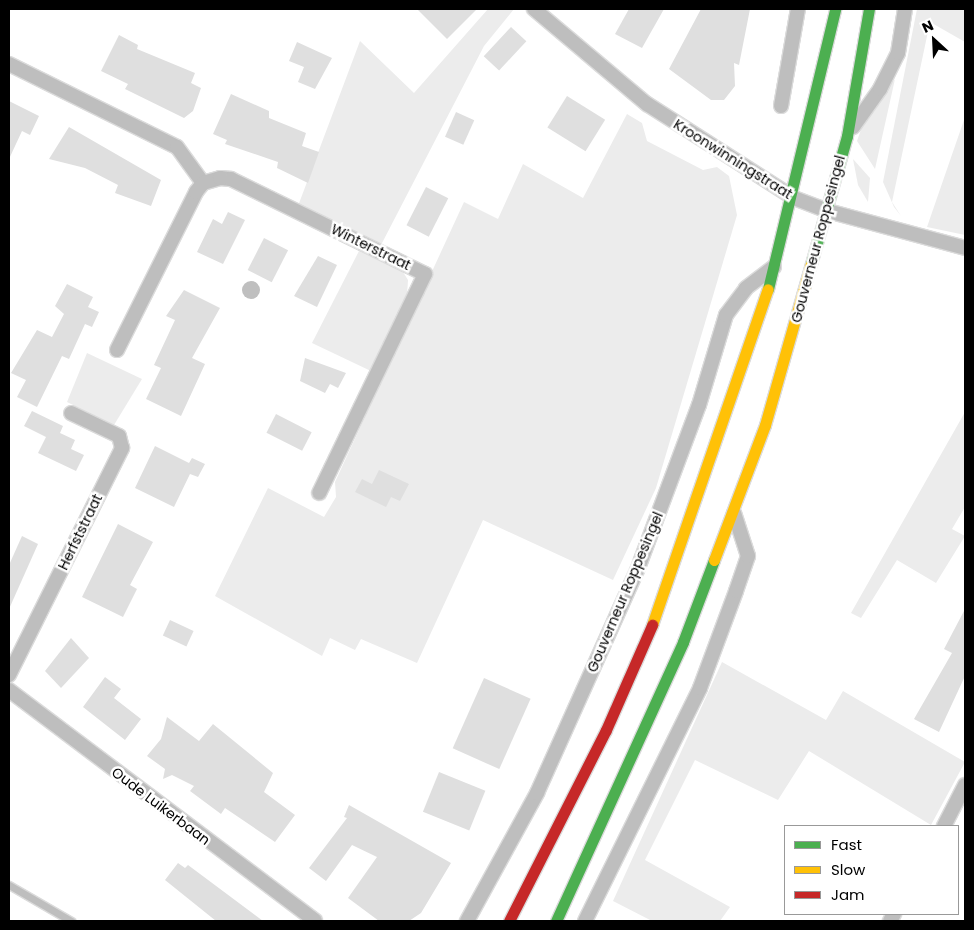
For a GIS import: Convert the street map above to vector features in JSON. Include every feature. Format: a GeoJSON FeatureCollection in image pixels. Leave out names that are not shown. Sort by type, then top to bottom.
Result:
{"type":"FeatureCollection","features":[{"type":"Feature","properties":{"kind":"highway"},"geometry":{"type":"LineString","coordinates":[[509,921],[606,730],[664,597],[736,395],[775,267],[794,198],[835,9]]}},
{"type":"Feature","properties":{"kind":"highway","name":"Gouverneur Roppesingel"},"geometry":{"type":"LineString","coordinates":[[556,921],[683,642],[734,513],[828,212],[846,136],[869,9]]}},
{"type":"Feature","properties":{"kind":"street","name":"Kroonwinningstraat"},"geometry":{"type":"LineString","coordinates":[[534,9],[647,104],[794,198],[828,212],[965,248]]}},
{"type":"Feature","properties":{"kind":"street"},"geometry":{"type":"LineString","coordinates":[[781,106],[798,9]]}},
{"type":"Feature","properties":{"kind":"street","name":"Gouverneur Roppesingel"},"geometry":{"type":"LineString","coordinates":[[846,136],[880,89],[898,53],[905,9]]}},
{"type":"Feature","properties":{"kind":"street"},"geometry":{"type":"LineString","coordinates":[[9,64],[177,147],[203,183],[117,350]]}},
{"type":"Feature","properties":{"kind":"street","name":"Winterstraat"},"geometry":{"type":"LineString","coordinates":[[203,183],[231,179],[425,274],[319,494]]}},
{"type":"Feature","properties":{"kind":"street","name":"Gouverneur Roppesingel"},"geometry":{"type":"LineString","coordinates":[[467,921],[537,794],[638,568],[700,405],[726,315],[746,288],[775,267]]}},
{"type":"Feature","properties":{"kind":"street","name":"Herfststraat"},"geometry":{"type":"LineString","coordinates":[[9,675],[122,448],[119,436],[71,413]]}},
{"type":"Feature","properties":{"kind":"street"},"geometry":{"type":"LineString","coordinates":[[585,921],[700,688],[736,591],[748,556],[734,513]]}},
{"type":"Feature","properties":{"kind":"street","name":"Oude Luikerbaan"},"geometry":{"type":"LineString","coordinates":[[9,690],[299,916],[315,921]]}},
{"type":"Feature","properties":{"kind":"street"},"geometry":{"type":"LineString","coordinates":[[945,825],[965,785]]}},
{"type":"Feature","properties":{"kind":"lane"},"geometry":{"type":"LineString","coordinates":[[9,884],[71,921]]}},
{"type":"Feature","properties":{"kind":"shaded area"},"geometry":{"type":"Polygon","coordinates":[[[488,9],[514,9],[484,46],[381,245],[298,206],[360,41],[414,93],[488,9]]]}},
{"type":"Feature","properties":{"kind":"shaded area"},"geometry":{"type":"Polygon","coordinates":[[[917,9],[965,9],[965,42],[930,22],[892,202],[901,216],[894,207],[883,182],[917,9]]]}},
{"type":"Feature","properties":{"kind":"shaded area"},"geometry":{"type":"Polygon","coordinates":[[[895,79],[875,169],[857,141],[863,124],[895,79]]]}},
{"type":"Feature","properties":{"kind":"shaded area"},"geometry":{"type":"Polygon","coordinates":[[[627,114],[642,123],[647,141],[703,170],[717,167],[729,176],[737,215],[656,488],[613,580],[483,520],[417,663],[361,639],[355,650],[330,638],[322,656],[215,596],[268,488],[324,517],[336,497],[335,482],[464,202],[498,219],[523,164],[583,198],[627,114]]]}},
{"type":"Feature","properties":{"kind":"shaded area"},"geometry":{"type":"Polygon","coordinates":[[[965,117],[965,235],[927,227],[965,117]]]}},
{"type":"Feature","properties":{"kind":"shaded area"},"geometry":{"type":"Polygon","coordinates":[[[853,159],[870,178],[868,202],[858,185],[853,159]]]}},
{"type":"Feature","properties":{"kind":"shaded area"},"geometry":{"type":"Polygon","coordinates":[[[359,251],[403,272],[408,280],[407,295],[373,372],[312,343],[359,251]]]}},
{"type":"Feature","properties":{"kind":"shaded area"},"geometry":{"type":"Polygon","coordinates":[[[247,281],[255,281],[260,286],[258,297],[247,299],[242,294],[242,286],[247,281]]]}},
{"type":"Feature","properties":{"kind":"shaded area"},"geometry":{"type":"Polygon","coordinates":[[[87,353],[142,379],[114,425],[67,402],[87,353]]]}},
{"type":"Feature","properties":{"kind":"shaded area"},"geometry":{"type":"Polygon","coordinates":[[[965,412],[965,507],[952,529],[965,536],[936,583],[897,560],[861,618],[851,613],[965,412]]]}},
{"type":"Feature","properties":{"kind":"shaded area"},"geometry":{"type":"Polygon","coordinates":[[[722,662],[826,720],[843,691],[965,762],[931,825],[809,751],[778,800],[695,760],[645,860],[730,907],[720,921],[652,921],[613,901],[722,662]]]}},
{"type":"Feature","properties":{"kind":"building"},"geometry":{"type":"Polygon","coordinates":[[[417,9],[477,9],[447,39],[417,9]]]}},
{"type":"Feature","properties":{"kind":"building"},"geometry":{"type":"Polygon","coordinates":[[[629,9],[664,9],[642,48],[615,34],[629,9]]]}},
{"type":"Feature","properties":{"kind":"building"},"geometry":{"type":"Polygon","coordinates":[[[701,9],[750,9],[739,65],[734,63],[735,86],[724,100],[711,100],[669,69],[701,9]]]}},
{"type":"Feature","properties":{"kind":"building"},"geometry":{"type":"Polygon","coordinates":[[[511,27],[526,41],[499,71],[484,56],[511,27]]]}},
{"type":"Feature","properties":{"kind":"building"},"geometry":{"type":"Polygon","coordinates":[[[119,35],[138,45],[137,49],[195,73],[191,83],[201,88],[193,111],[184,118],[125,89],[128,84],[101,71],[119,35]]]}},
{"type":"Feature","properties":{"kind":"building"},"geometry":{"type":"Polygon","coordinates":[[[297,42],[332,58],[315,89],[298,82],[304,67],[289,61],[297,42]]]}},
{"type":"Feature","properties":{"kind":"building"},"geometry":{"type":"Polygon","coordinates":[[[231,94],[269,111],[269,118],[306,133],[302,146],[319,152],[308,183],[277,168],[278,162],[225,144],[227,140],[213,134],[231,94]]]}},
{"type":"Feature","properties":{"kind":"building"},"geometry":{"type":"Polygon","coordinates":[[[567,96],[605,120],[586,151],[547,127],[567,96]]]}},
{"type":"Feature","properties":{"kind":"building"},"geometry":{"type":"Polygon","coordinates":[[[9,101],[39,116],[30,135],[22,131],[9,159],[9,101]]]}},
{"type":"Feature","properties":{"kind":"building"},"geometry":{"type":"Polygon","coordinates":[[[456,112],[474,120],[463,145],[445,137],[456,112]]]}},
{"type":"Feature","properties":{"kind":"building"},"geometry":{"type":"Polygon","coordinates":[[[69,127],[161,180],[151,206],[115,193],[118,185],[85,168],[49,159],[69,127]]]}},
{"type":"Feature","properties":{"kind":"building"},"geometry":{"type":"Polygon","coordinates":[[[426,187],[448,198],[429,237],[406,225],[426,187]]]}},
{"type":"Feature","properties":{"kind":"building"},"geometry":{"type":"Polygon","coordinates":[[[228,212],[245,220],[223,264],[197,252],[213,219],[222,224],[228,212]]]}},
{"type":"Feature","properties":{"kind":"building"},"geometry":{"type":"Polygon","coordinates":[[[264,238],[288,250],[272,282],[248,270],[264,238]]]}},
{"type":"Feature","properties":{"kind":"building"},"geometry":{"type":"Polygon","coordinates":[[[318,256],[337,265],[317,307],[294,296],[318,256]]]}},
{"type":"Feature","properties":{"kind":"building"},"geometry":{"type":"Polygon","coordinates":[[[67,284],[93,297],[88,307],[99,312],[92,327],[85,324],[69,359],[62,356],[37,407],[17,397],[26,380],[11,373],[37,330],[52,337],[64,314],[55,306],[67,284]]]}},
{"type":"Feature","properties":{"kind":"building"},"geometry":{"type":"Polygon","coordinates":[[[184,290],[220,308],[192,358],[205,364],[181,416],[146,399],[161,368],[154,365],[175,320],[166,316],[184,290]]]}},
{"type":"Feature","properties":{"kind":"building"},"geometry":{"type":"Polygon","coordinates":[[[305,358],[346,373],[338,388],[330,384],[325,393],[300,381],[305,358]]]}},
{"type":"Feature","properties":{"kind":"building"},"geometry":{"type":"Polygon","coordinates":[[[32,411],[63,426],[60,433],[75,440],[71,449],[84,455],[76,471],[38,453],[46,437],[24,426],[32,411]]]}},
{"type":"Feature","properties":{"kind":"building"},"geometry":{"type":"Polygon","coordinates":[[[276,414],[312,432],[302,451],[266,433],[276,414]]]}},
{"type":"Feature","properties":{"kind":"building"},"geometry":{"type":"Polygon","coordinates":[[[155,446],[189,463],[192,458],[205,464],[198,477],[190,474],[174,507],[135,488],[155,446]]]}},
{"type":"Feature","properties":{"kind":"building"},"geometry":{"type":"Polygon","coordinates":[[[379,470],[409,484],[400,501],[391,497],[386,507],[355,492],[362,479],[372,484],[379,470]]]}},
{"type":"Feature","properties":{"kind":"building"},"geometry":{"type":"Polygon","coordinates":[[[118,524],[153,542],[130,585],[137,589],[123,617],[82,597],[118,524]]]}},
{"type":"Feature","properties":{"kind":"building"},"geometry":{"type":"Polygon","coordinates":[[[22,536],[38,544],[9,609],[9,565],[22,536]]]}},
{"type":"Feature","properties":{"kind":"building"},"geometry":{"type":"Polygon","coordinates":[[[965,609],[965,676],[939,732],[914,719],[952,653],[944,649],[965,609]]]}},
{"type":"Feature","properties":{"kind":"building"},"geometry":{"type":"Polygon","coordinates":[[[170,620],[194,631],[186,646],[163,635],[170,620]]]}},
{"type":"Feature","properties":{"kind":"building"},"geometry":{"type":"Polygon","coordinates":[[[71,638],[89,658],[61,688],[45,671],[71,638]]]}},
{"type":"Feature","properties":{"kind":"building"},"geometry":{"type":"Polygon","coordinates":[[[105,677],[121,689],[114,698],[141,719],[125,740],[83,707],[105,677]]]}},
{"type":"Feature","properties":{"kind":"building"},"geometry":{"type":"Polygon","coordinates":[[[484,678],[531,699],[499,769],[453,748],[484,678]]]}},
{"type":"Feature","properties":{"kind":"building"},"geometry":{"type":"Polygon","coordinates":[[[167,717],[199,741],[213,724],[273,773],[264,792],[295,815],[275,842],[225,808],[221,814],[190,791],[194,786],[172,775],[163,779],[165,769],[147,756],[161,739],[167,717]]]}},
{"type":"Feature","properties":{"kind":"building"},"geometry":{"type":"Polygon","coordinates":[[[439,772],[485,791],[469,831],[423,812],[439,772]]]}},
{"type":"Feature","properties":{"kind":"building"},"geometry":{"type":"Polygon","coordinates":[[[349,805],[451,863],[421,913],[409,921],[379,921],[348,898],[377,857],[352,845],[326,881],[309,868],[347,818],[344,817],[349,805]]]}},
{"type":"Feature","properties":{"kind":"building"},"geometry":{"type":"Polygon","coordinates":[[[178,863],[185,868],[188,865],[263,921],[216,921],[165,880],[178,863]]]}},
{"type":"Feature","properties":{"kind":"traffic: fast"},"geometry":{"type":"LineString","coordinates":[[768,289],[835,9]]}},
{"type":"Feature","properties":{"kind":"traffic: fast"},"geometry":{"type":"LineString","coordinates":[[811,264],[847,136],[869,9]]}},
{"type":"Feature","properties":{"kind":"traffic: fast"},"geometry":{"type":"LineString","coordinates":[[556,921],[683,642],[714,560]]}},
{"type":"Feature","properties":{"kind":"traffic: slow"},"geometry":{"type":"LineString","coordinates":[[714,560],[765,425],[811,264]]}},
{"type":"Feature","properties":{"kind":"traffic: slow"},"geometry":{"type":"LineString","coordinates":[[652,625],[768,289]]}},
{"type":"Feature","properties":{"kind":"traffic: jam"},"geometry":{"type":"LineString","coordinates":[[509,921],[606,730],[652,625]]}}]}
